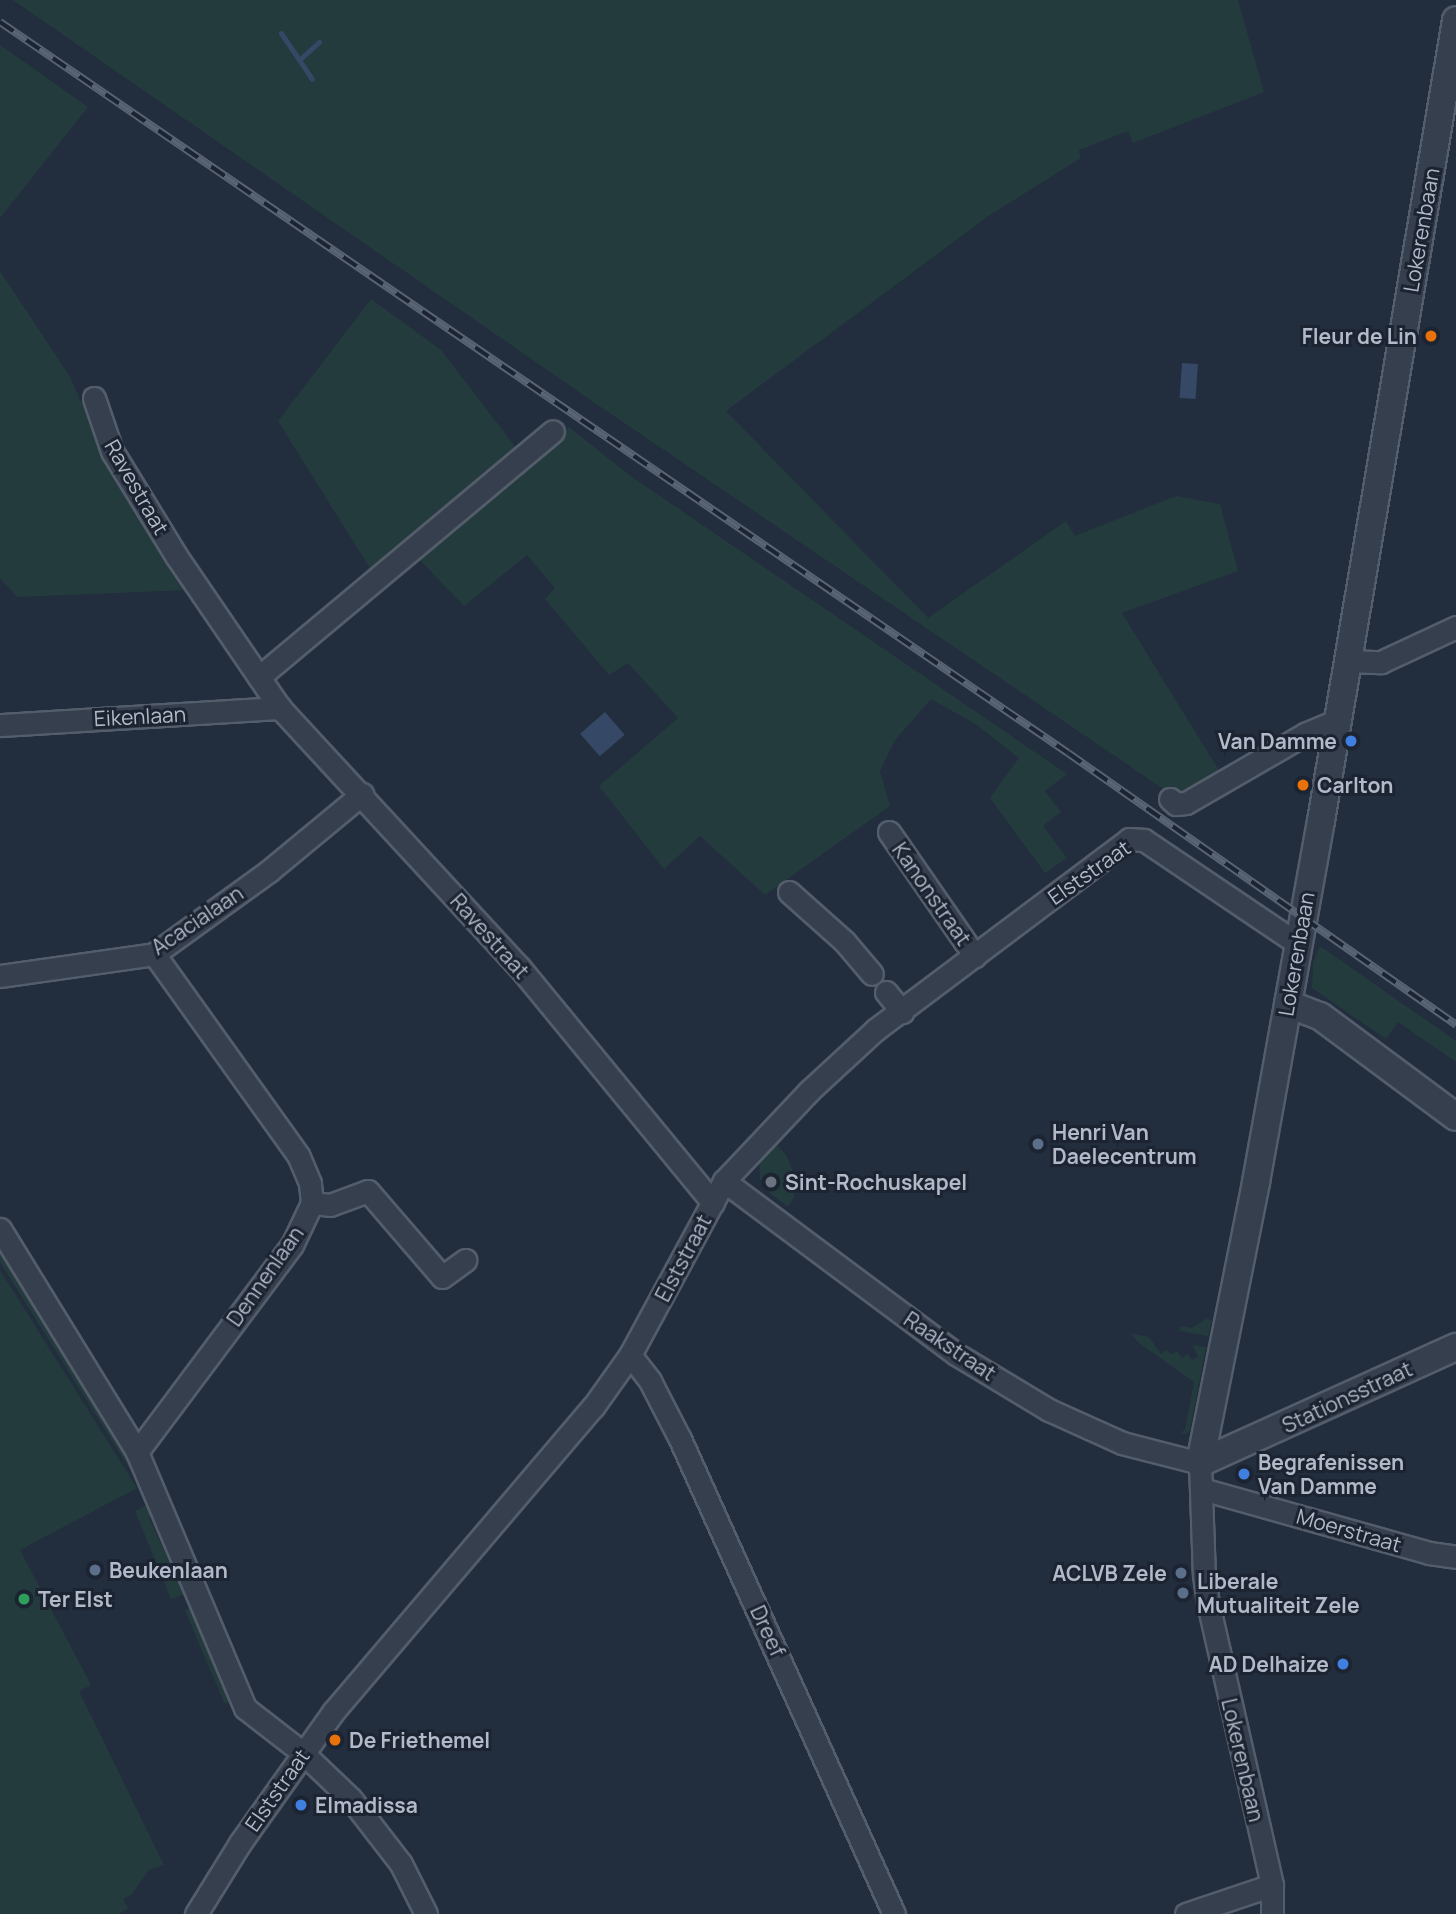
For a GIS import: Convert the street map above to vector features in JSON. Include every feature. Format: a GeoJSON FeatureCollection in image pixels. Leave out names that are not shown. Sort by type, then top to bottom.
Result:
{"type":"FeatureCollection","features":[{"type":"Feature","properties":{"kind":"street","name":"Lokerenbaan"},"geometry":{"type":"LineString","coordinates":[[1272,1914],[1272,1885],[1208,1603],[1204,1575],[1201,1476],[1288,1004],[1456,20]]}},
{"type":"Feature","properties":{"kind":"street","name":"Ravestraat"},"geometry":{"type":"LineString","coordinates":[[94,398],[113,450],[177,556],[280,708],[520,968],[713,1203]]}},
{"type":"Feature","properties":{"kind":"street"},"geometry":{"type":"LineString","coordinates":[[259,677],[553,431]]}},
{"type":"Feature","properties":{"kind":"street"},"geometry":{"type":"LineString","coordinates":[[1346,661],[1381,662],[1456,627]]}},
{"type":"Feature","properties":{"kind":"street","name":"Eikenlaan"},"geometry":{"type":"LineString","coordinates":[[0,725],[280,708]]}},
{"type":"Feature","properties":{"kind":"street"},"geometry":{"type":"LineString","coordinates":[[1170,799],[1176,804],[1186,803],[1305,734],[1335,721]]}},
{"type":"Feature","properties":{"kind":"street","name":"Acacialaan"},"geometry":{"type":"LineString","coordinates":[[0,976],[154,954],[269,871],[362,794]]}},
{"type":"Feature","properties":{"kind":"street","name":"Kanonstraat"},"geometry":{"type":"LineString","coordinates":[[889,832],[975,956]]}},
{"type":"Feature","properties":{"kind":"street","name":"Elststraat"},"geometry":{"type":"LineString","coordinates":[[196,1914],[303,1753],[383,1650],[431,1598],[593,1407],[630,1355],[724,1181],[809,1091],[875,1030],[1129,839],[1144,840],[1298,944]]}},
{"type":"Feature","properties":{"kind":"street"},"geometry":{"type":"LineString","coordinates":[[789,892],[844,941],[872,974]]}},
{"type":"Feature","properties":{"kind":"street","name":"Dennenlaan"},"geometry":{"type":"LineString","coordinates":[[137,1452],[292,1245],[312,1203],[306,1168],[298,1155],[154,954]]}},
{"type":"Feature","properties":{"kind":"street"},"geometry":{"type":"LineString","coordinates":[[886,992],[902,1012]]}},
{"type":"Feature","properties":{"kind":"street"},"geometry":{"type":"LineString","coordinates":[[1288,1004],[1320,1016],[1456,1117]]}},
{"type":"Feature","properties":{"kind":"street","name":"Raakstraat"},"geometry":{"type":"LineString","coordinates":[[724,1181],[956,1354],[1049,1410],[1201,1476]]}},
{"type":"Feature","properties":{"kind":"street"},"geometry":{"type":"LineString","coordinates":[[312,1203],[330,1205],[368,1191],[442,1277],[465,1260]]}},
{"type":"Feature","properties":{"kind":"street"},"geometry":{"type":"LineString","coordinates":[[0,1229],[137,1452],[245,1708],[303,1753],[351,1799],[401,1864],[426,1914]]}},
{"type":"Feature","properties":{"kind":"street","name":"Stationsstraat"},"geometry":{"type":"LineString","coordinates":[[1201,1476],[1456,1347]]}},
{"type":"Feature","properties":{"kind":"street","name":"Dreef"},"geometry":{"type":"LineString","coordinates":[[630,1355],[650,1381],[680,1439],[894,1914]]}},
{"type":"Feature","properties":{"kind":"street","name":"Moerstraat"},"geometry":{"type":"LineString","coordinates":[[1201,1476],[1429,1553],[1456,1557]]}},
{"type":"Feature","properties":{"kind":"street"},"geometry":{"type":"LineString","coordinates":[[1186,1914],[1272,1885]]}},
{"type":"Feature","properties":{"kind":"green space"},"geometry":{"type":"Polygon","coordinates":[[[13,0],[1238,0],[1264,92],[1133,143],[1128,131],[1079,150],[1081,158],[987,217],[726,411],[928,618],[1066,521],[1075,536],[1176,496],[1220,504],[1238,571],[1122,613],[1220,772],[1176,797],[1165,790],[592,401],[13,0]]]}},
{"type":"Feature","properties":{"kind":"green space"},"geometry":{"type":"Polygon","coordinates":[[[0,45],[88,107],[0,218],[0,45]]]}},
{"type":"Feature","properties":{"kind":"green space"},"geometry":{"type":"Polygon","coordinates":[[[0,271],[69,375],[108,461],[188,590],[17,597],[0,578],[0,271]]]}},
{"type":"Feature","properties":{"kind":"green space"},"geometry":{"type":"Polygon","coordinates":[[[371,299],[441,350],[527,462],[569,427],[632,477],[1067,774],[1045,791],[1061,812],[1043,826],[1067,858],[1045,873],[990,798],[1019,758],[977,725],[931,699],[895,740],[880,771],[890,806],[765,895],[700,836],[664,869],[599,786],[678,718],[628,663],[609,675],[545,599],[555,588],[527,555],[464,606],[416,556],[373,573],[278,421],[371,299]]]}},
{"type":"Feature","properties":{"kind":"green space"},"geometry":{"type":"Polygon","coordinates":[[[1320,946],[1456,1041],[1456,1062],[1398,1022],[1386,1039],[1312,988],[1313,963],[1320,946]]]}},
{"type":"Feature","properties":{"kind":"green space"},"geometry":{"type":"Polygon","coordinates":[[[777,1145],[786,1155],[796,1178],[794,1197],[788,1207],[766,1190],[777,1183],[775,1177],[765,1181],[760,1179],[759,1163],[777,1145]]]}},
{"type":"Feature","properties":{"kind":"green space"},"geometry":{"type":"Polygon","coordinates":[[[0,1245],[140,1477],[134,1476],[0,1262],[0,1245]]]}},
{"type":"Feature","properties":{"kind":"green space","name":"Ter Elst"},"geometry":{"type":"Polygon","coordinates":[[[0,1270],[137,1488],[20,1550],[91,1685],[79,1691],[164,1865],[149,1870],[132,1894],[123,1899],[128,1908],[119,1914],[0,1914],[0,1270]]]}},
{"type":"Feature","properties":{"kind":"green space"},"geometry":{"type":"Polygon","coordinates":[[[1206,1319],[1212,1320],[1208,1336],[1180,1331],[1181,1326],[1192,1328],[1206,1319]]]}},
{"type":"Feature","properties":{"kind":"green space"},"geometry":{"type":"Polygon","coordinates":[[[1130,1333],[1149,1337],[1161,1354],[1167,1350],[1171,1355],[1177,1351],[1182,1358],[1188,1354],[1192,1360],[1198,1356],[1192,1345],[1206,1347],[1190,1430],[1186,1434],[1181,1433],[1185,1429],[1194,1382],[1139,1343],[1130,1333]]]}},
{"type":"Feature","properties":{"kind":"green space"},"geometry":{"type":"Polygon","coordinates":[[[147,1505],[151,1516],[149,1517],[184,1594],[171,1599],[135,1511],[147,1505]]]}},
{"type":"Feature","properties":{"kind":"green space"},"geometry":{"type":"Polygon","coordinates":[[[194,1606],[234,1700],[225,1704],[185,1610],[194,1606]]]}},
{"type":"Feature","properties":{"kind":"water"},"geometry":{"type":"Polygon","coordinates":[[[1182,363],[1198,364],[1196,399],[1180,398],[1182,363]]]}},
{"type":"Feature","properties":{"kind":"water"},"geometry":{"type":"Polygon","coordinates":[[[605,712],[625,735],[600,756],[580,734],[605,712]]]}},
{"type":"Feature","properties":{"kind":"waterway"},"geometry":{"type":"LineString","coordinates":[[281,33],[312,79]]}},
{"type":"Feature","properties":{"kind":"waterway"},"geometry":{"type":"LineString","coordinates":[[299,60],[319,42]]}},
{"type":"Feature","properties":{"kind":"railway"},"geometry":{"type":"LineString","coordinates":[[0,22],[1068,753],[1456,1025]]}},
{"type":"Feature","properties":{"kind":"place","name":"Fleur de Lin"},"geometry":{"type":"Point","coordinates":[1431,336]}},
{"type":"Feature","properties":{"kind":"place","name":"Van Damme"},"geometry":{"type":"Point","coordinates":[1351,741]}},
{"type":"Feature","properties":{"kind":"place","name":"Carlton"},"geometry":{"type":"Point","coordinates":[1303,785]}},
{"type":"Feature","properties":{"kind":"place","name":"Henri Van Daelecentrum"},"geometry":{"type":"Point","coordinates":[1038,1144]}},
{"type":"Feature","properties":{"kind":"place","name":"Sint-Rochuskapel"},"geometry":{"type":"Point","coordinates":[771,1182]}},
{"type":"Feature","properties":{"kind":"place","name":"Begrafenissen Van Damme"},"geometry":{"type":"Point","coordinates":[1244,1474]}},
{"type":"Feature","properties":{"kind":"place","name":"Beukenlaan"},"geometry":{"type":"Point","coordinates":[95,1570]}},
{"type":"Feature","properties":{"kind":"place","name":"ACLVB Zele"},"geometry":{"type":"Point","coordinates":[1181,1573]}},
{"type":"Feature","properties":{"kind":"place","name":"Liberale Mutualiteit Zele"},"geometry":{"type":"Point","coordinates":[1183,1593]}},
{"type":"Feature","properties":{"kind":"place","name":"Ter Elst"},"geometry":{"type":"Point","coordinates":[24,1599]}},
{"type":"Feature","properties":{"kind":"place","name":"AD Delhaize"},"geometry":{"type":"Point","coordinates":[1343,1664]}},
{"type":"Feature","properties":{"kind":"place","name":"De Friethemel"},"geometry":{"type":"Point","coordinates":[335,1740]}},
{"type":"Feature","properties":{"kind":"place","name":"Elmadissa"},"geometry":{"type":"Point","coordinates":[301,1805]}}]}
